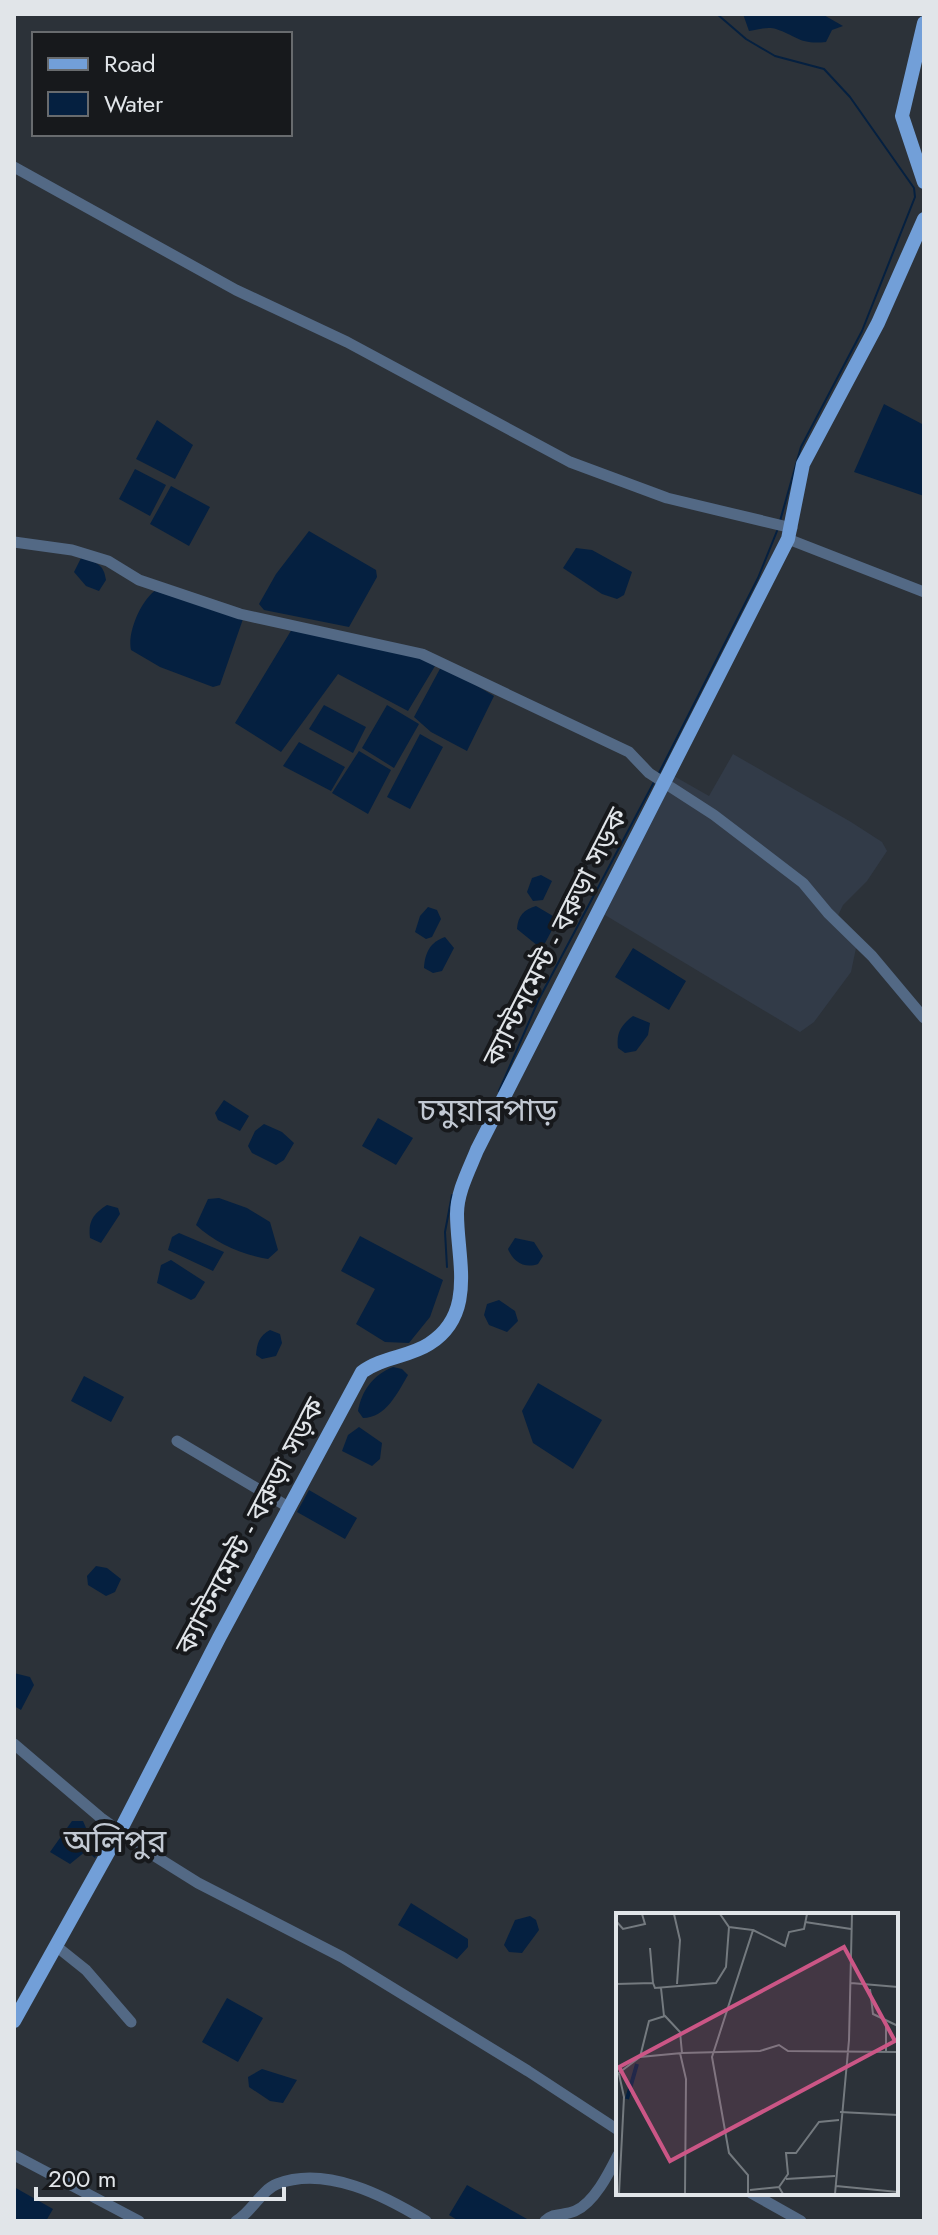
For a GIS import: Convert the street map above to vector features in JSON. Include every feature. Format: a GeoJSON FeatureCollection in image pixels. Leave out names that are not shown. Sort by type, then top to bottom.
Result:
{"type":"FeatureCollection","features":[{"type":"Feature","properties":{"kind":"main road"},"geometry":{"type":"LineString","coordinates":[[924,23],[902,116],[924,182]]}},
{"type":"Feature","properties":{"kind":"main road","name":"ক্যান্টনমেন্ট - বরুড়া সড়ক"},"geometry":{"type":"LineString","coordinates":[[14,2021],[120,1831],[362,1372],[372,1365],[429,1344],[449,1325],[462,1294],[457,1214],[460,1193],[522,1057],[790,533],[803,464],[878,323],[924,219]]}},
{"type":"Feature","properties":{"kind":"street"},"geometry":{"type":"LineString","coordinates":[[14,167],[236,290],[347,342],[570,462],[667,498],[773,523],[924,592]]}},
{"type":"Feature","properties":{"kind":"street"},"geometry":{"type":"LineString","coordinates":[[14,542],[72,550],[108,561],[139,580],[240,614],[422,654],[629,752],[664,783],[714,815],[803,883],[828,913],[872,956],[924,1018]]}},
{"type":"Feature","properties":{"kind":"street"},"geometry":{"type":"LineString","coordinates":[[177,1441],[290,1508]]}},
{"type":"Feature","properties":{"kind":"street"},"geometry":{"type":"LineString","coordinates":[[14,1744],[120,1831],[198,1883],[342,1957],[616,2129]]}},
{"type":"Feature","properties":{"kind":"street"},"geometry":{"type":"LineString","coordinates":[[56,1946],[86,1970],[131,2022]]}},
{"type":"Feature","properties":{"kind":"street"},"geometry":{"type":"LineString","coordinates":[[14,2155],[139,2221]]}},
{"type":"Feature","properties":{"kind":"street"},"geometry":{"type":"LineString","coordinates":[[545,2221],[561,2213],[574,2212],[587,2201],[616,2158]]}},
{"type":"Feature","properties":{"kind":"street"},"geometry":{"type":"LineString","coordinates":[[236,2221],[274,2185],[298,2179],[343,2182],[426,2221]]}},
{"type":"Feature","properties":{"kind":"street"},"geometry":{"type":"LineString","coordinates":[[755,2195],[801,2221]]}},
{"type":"Feature","properties":{"kind":"shaded area"},"geometry":{"type":"Polygon","coordinates":[[[733,754],[851,822],[882,842],[887,851],[867,881],[843,905],[834,924],[856,948],[851,972],[814,1022],[800,1032],[605,915],[672,775],[709,796],[733,754]]]}},
{"type":"Feature","properties":{"kind":"water"},"geometry":{"type":"Polygon","coordinates":[[[743,14],[822,14],[843,26],[832,30],[826,42],[810,42],[773,28],[749,31],[743,14]]]}},
{"type":"Feature","properties":{"kind":"water"},"geometry":{"type":"Polygon","coordinates":[[[884,404],[924,425],[924,496],[854,472],[884,404]]]}},
{"type":"Feature","properties":{"kind":"water"},"geometry":{"type":"Polygon","coordinates":[[[157,420],[193,445],[175,479],[136,459],[157,420]]]}},
{"type":"Feature","properties":{"kind":"water"},"geometry":{"type":"Polygon","coordinates":[[[135,469],[166,485],[150,516],[119,499],[135,469]]]}},
{"type":"Feature","properties":{"kind":"water"},"geometry":{"type":"Polygon","coordinates":[[[171,486],[210,507],[189,546],[150,524],[171,486]]]}},
{"type":"Feature","properties":{"kind":"water"},"geometry":{"type":"Polygon","coordinates":[[[309,531],[376,570],[377,577],[349,627],[264,610],[259,604],[276,574],[309,531]]]}},
{"type":"Feature","properties":{"kind":"water"},"geometry":{"type":"Polygon","coordinates":[[[576,548],[592,550],[632,572],[624,595],[617,599],[602,594],[563,568],[576,548]]]}},
{"type":"Feature","properties":{"kind":"water"},"geometry":{"type":"Polygon","coordinates":[[[81,558],[95,562],[103,570],[106,580],[99,591],[86,586],[74,572],[81,558]]]}},
{"type":"Feature","properties":{"kind":"water"},"geometry":{"type":"Polygon","coordinates":[[[156,590],[243,619],[220,685],[213,687],[160,667],[131,650],[136,617],[156,590]]]}},
{"type":"Feature","properties":{"kind":"water"},"geometry":{"type":"Polygon","coordinates":[[[292,629],[422,658],[435,666],[408,711],[338,674],[281,752],[235,723],[292,629]]]}},
{"type":"Feature","properties":{"kind":"water"},"geometry":{"type":"Polygon","coordinates":[[[442,665],[494,696],[467,751],[431,732],[414,717],[442,665]]]}},
{"type":"Feature","properties":{"kind":"water"},"geometry":{"type":"Polygon","coordinates":[[[324,705],[366,727],[353,753],[309,729],[324,705]]]}},
{"type":"Feature","properties":{"kind":"water"},"geometry":{"type":"Polygon","coordinates":[[[387,705],[419,724],[394,768],[362,748],[387,705]]]}},
{"type":"Feature","properties":{"kind":"water"},"geometry":{"type":"Polygon","coordinates":[[[420,734],[443,747],[410,809],[387,797],[420,734]]]}},
{"type":"Feature","properties":{"kind":"water"},"geometry":{"type":"Polygon","coordinates":[[[299,742],[345,767],[331,791],[283,766],[299,742]]]}},
{"type":"Feature","properties":{"kind":"water"},"geometry":{"type":"Polygon","coordinates":[[[359,751],[391,770],[368,814],[332,793],[359,751]]]}},
{"type":"Feature","properties":{"kind":"water"},"geometry":{"type":"Polygon","coordinates":[[[541,875],[552,881],[543,900],[533,901],[527,892],[532,878],[541,875]]]}},
{"type":"Feature","properties":{"kind":"water"},"geometry":{"type":"Polygon","coordinates":[[[536,906],[558,919],[545,943],[538,946],[517,929],[522,914],[536,906]]]}},
{"type":"Feature","properties":{"kind":"water"},"geometry":{"type":"Polygon","coordinates":[[[428,907],[437,910],[441,919],[432,937],[426,939],[415,932],[420,916],[428,907]]]}},
{"type":"Feature","properties":{"kind":"water"},"geometry":{"type":"Polygon","coordinates":[[[445,937],[454,948],[442,971],[433,973],[424,968],[427,953],[432,945],[445,937]]]}},
{"type":"Feature","properties":{"kind":"water"},"geometry":{"type":"Polygon","coordinates":[[[633,948],[686,981],[669,1010],[615,977],[633,948]]]}},
{"type":"Feature","properties":{"kind":"water"},"geometry":{"type":"Polygon","coordinates":[[[633,1016],[650,1023],[648,1035],[636,1051],[625,1053],[618,1048],[619,1034],[622,1026],[633,1016]]]}},
{"type":"Feature","properties":{"kind":"water"},"geometry":{"type":"Polygon","coordinates":[[[224,1100],[249,1116],[240,1131],[218,1120],[215,1113],[224,1100]]]}},
{"type":"Feature","properties":{"kind":"water"},"geometry":{"type":"Polygon","coordinates":[[[378,1118],[413,1138],[396,1165],[362,1146],[378,1118]]]}},
{"type":"Feature","properties":{"kind":"water"},"geometry":{"type":"Polygon","coordinates":[[[264,1124],[282,1132],[294,1143],[284,1160],[276,1165],[252,1153],[248,1146],[255,1131],[264,1124]]]}},
{"type":"Feature","properties":{"kind":"water"},"geometry":{"type":"Polygon","coordinates":[[[219,1198],[247,1208],[270,1222],[278,1250],[268,1259],[249,1255],[221,1243],[196,1225],[208,1199],[219,1198]]]}},
{"type":"Feature","properties":{"kind":"water"},"geometry":{"type":"Polygon","coordinates":[[[107,1205],[118,1208],[120,1214],[101,1243],[90,1238],[90,1227],[95,1215],[107,1205]]]}},
{"type":"Feature","properties":{"kind":"water"},"geometry":{"type":"Polygon","coordinates":[[[179,1233],[224,1252],[213,1271],[168,1250],[172,1237],[179,1233]]]}},
{"type":"Feature","properties":{"kind":"water"},"geometry":{"type":"Polygon","coordinates":[[[360,1236],[443,1280],[430,1317],[409,1343],[385,1342],[356,1324],[375,1289],[341,1271],[360,1236]]]}},
{"type":"Feature","properties":{"kind":"water"},"geometry":{"type":"Polygon","coordinates":[[[515,1238],[534,1242],[543,1256],[538,1264],[524,1265],[513,1258],[508,1249],[515,1238]]]}},
{"type":"Feature","properties":{"kind":"water"},"geometry":{"type":"Polygon","coordinates":[[[171,1260],[205,1282],[195,1298],[191,1300],[157,1283],[161,1265],[171,1260]]]}},
{"type":"Feature","properties":{"kind":"water"},"geometry":{"type":"Polygon","coordinates":[[[499,1300],[515,1311],[518,1321],[507,1332],[489,1325],[484,1315],[487,1304],[499,1300]]]}},
{"type":"Feature","properties":{"kind":"water"},"geometry":{"type":"Polygon","coordinates":[[[270,1330],[280,1334],[282,1343],[276,1356],[262,1359],[256,1355],[258,1343],[270,1330]]]}},
{"type":"Feature","properties":{"kind":"water"},"geometry":{"type":"Polygon","coordinates":[[[393,1367],[402,1369],[408,1375],[400,1389],[385,1409],[363,1418],[358,1411],[362,1396],[374,1379],[393,1367]]]}},
{"type":"Feature","properties":{"kind":"water"},"geometry":{"type":"Polygon","coordinates":[[[84,1376],[124,1397],[111,1422],[71,1401],[84,1376]]]}},
{"type":"Feature","properties":{"kind":"water"},"geometry":{"type":"Polygon","coordinates":[[[538,1383],[602,1420],[573,1469],[533,1443],[522,1411],[538,1383]]]}},
{"type":"Feature","properties":{"kind":"water"},"geometry":{"type":"Polygon","coordinates":[[[359,1427],[382,1443],[380,1459],[372,1466],[342,1451],[348,1435],[359,1427]]]}},
{"type":"Feature","properties":{"kind":"water"},"geometry":{"type":"Polygon","coordinates":[[[309,1490],[357,1518],[345,1539],[297,1512],[309,1490]]]}},
{"type":"Feature","properties":{"kind":"water"},"geometry":{"type":"Polygon","coordinates":[[[96,1566],[107,1568],[121,1579],[115,1592],[106,1596],[88,1585],[87,1576],[96,1566]]]}},
{"type":"Feature","properties":{"kind":"water"},"geometry":{"type":"Polygon","coordinates":[[[14,1673],[30,1677],[34,1685],[21,1710],[14,1706],[14,1673]]]}},
{"type":"Feature","properties":{"kind":"water"},"geometry":{"type":"Polygon","coordinates":[[[72,1821],[83,1821],[97,1853],[95,1858],[86,1851],[70,1864],[50,1852],[72,1821]]]}},
{"type":"Feature","properties":{"kind":"water"},"geometry":{"type":"Polygon","coordinates":[[[411,1903],[468,1939],[468,1947],[457,1959],[398,1925],[411,1903]]]}},
{"type":"Feature","properties":{"kind":"water"},"geometry":{"type":"Polygon","coordinates":[[[530,1916],[536,1920],[539,1930],[522,1953],[509,1952],[504,1945],[515,1920],[530,1916]]]}},
{"type":"Feature","properties":{"kind":"water"},"geometry":{"type":"Polygon","coordinates":[[[227,1998],[263,2018],[238,2062],[202,2042],[227,1998]]]}},
{"type":"Feature","properties":{"kind":"water"},"geometry":{"type":"Polygon","coordinates":[[[262,2069],[297,2080],[283,2103],[270,2101],[249,2087],[248,2077],[262,2069]]]}},
{"type":"Feature","properties":{"kind":"water"},"geometry":{"type":"Polygon","coordinates":[[[467,2185],[526,2221],[459,2221],[449,2215],[467,2185]]]}},
{"type":"Feature","properties":{"kind":"water"},"geometry":{"type":"Polygon","coordinates":[[[14,2187],[53,2209],[46,2221],[14,2221],[14,2187]]]}},
{"type":"Feature","properties":{"kind":"waterway"},"geometry":{"type":"LineString","coordinates":[[717,14],[746,39],[775,56],[824,69],[850,97],[914,188],[915,197],[862,331],[801,447],[780,521]]}},
{"type":"Feature","properties":{"kind":"waterway"},"geometry":{"type":"LineString","coordinates":[[659,773],[758,578],[777,531]]}},
{"type":"Feature","properties":{"kind":"waterway"},"geometry":{"type":"LineString","coordinates":[[499,1091],[539,999],[654,782]]}},
{"type":"Feature","properties":{"kind":"waterway"},"geometry":{"type":"LineString","coordinates":[[447,1267],[445,1232],[452,1195]]}},
{"type":"Feature","properties":{"kind":"district","name":"চমুয়ারপাড়"},"geometry":{"type":"Point","coordinates":[488,1110]}},
{"type":"Feature","properties":{"kind":"district","name":"অলিপুর"},"geometry":{"type":"Point","coordinates":[115,1841]}}]}
